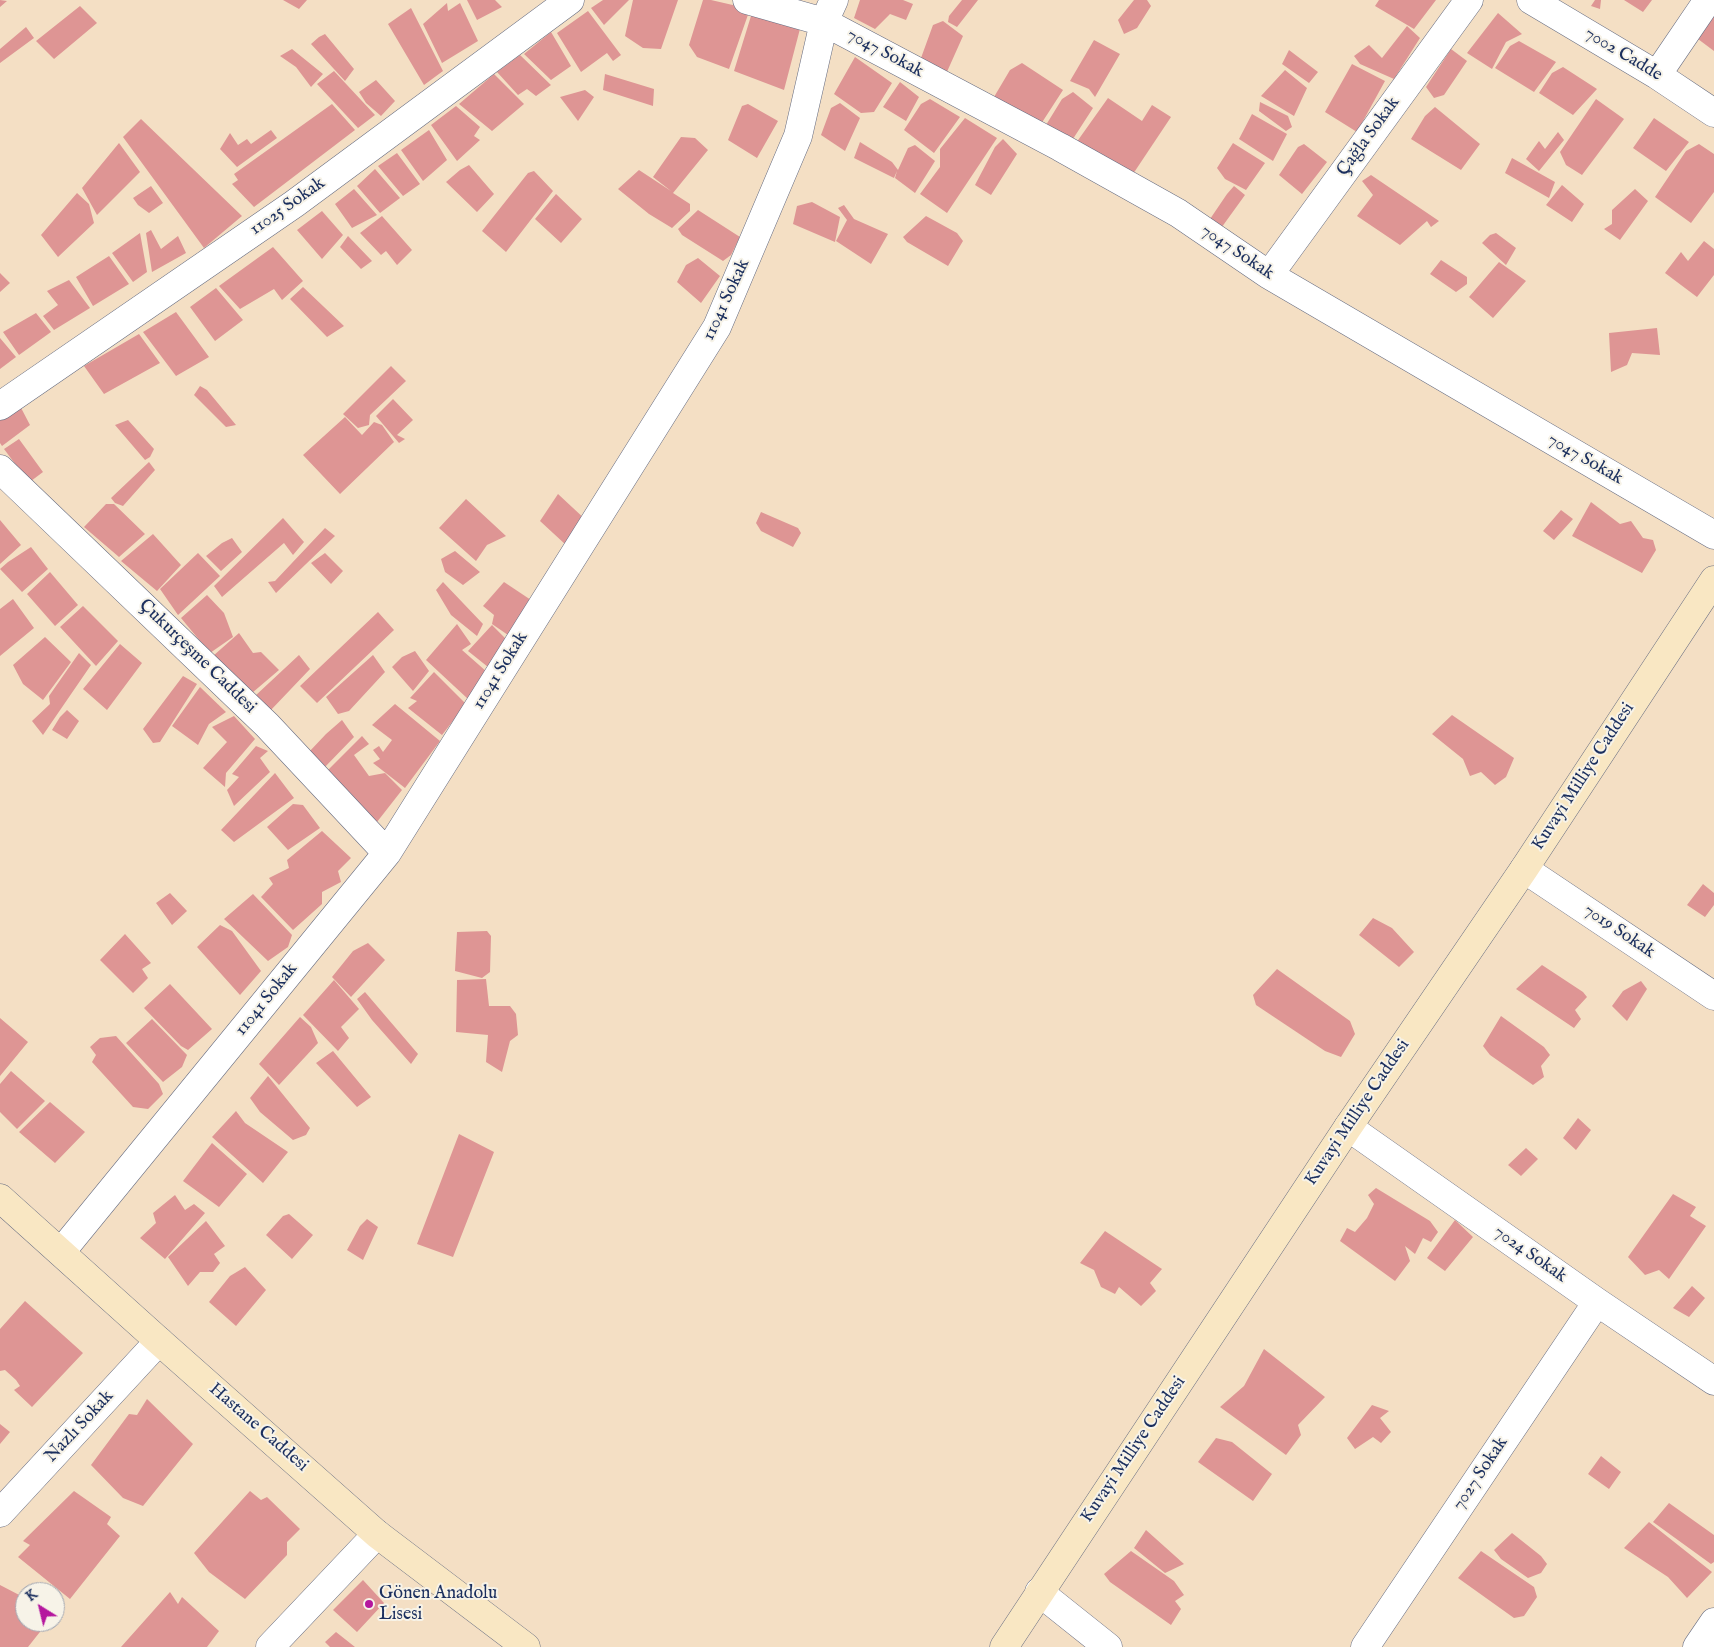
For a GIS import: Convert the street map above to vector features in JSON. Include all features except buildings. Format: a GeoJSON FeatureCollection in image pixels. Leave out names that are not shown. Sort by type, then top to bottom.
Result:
{"type":"FeatureCollection","features":[{"type":"Feature","properties":{"kind":"main road","name":"Kuvayi Milliye Caddesi"},"geometry":{"type":"LineString","coordinates":[[1004,1647],[1348,1127],[1524,868],[1714,580]]}},
{"type":"Feature","properties":{"kind":"main road","name":"Hastane Caddesi"},"geometry":{"type":"LineString","coordinates":[[0,1198],[159,1342],[377,1534],[526,1647]]}},
{"type":"Feature","properties":{"kind":"street","name":"11025 Sokak"},"geometry":{"type":"LineString","coordinates":[[0,406],[294,204],[570,0]]}},
{"type":"Feature","properties":{"kind":"street","name":"7047 Sokak"},"geometry":{"type":"LineString","coordinates":[[747,0],[829,11],[1060,147],[1178,213],[1269,275],[1714,535]]}},
{"type":"Feature","properties":{"kind":"street","name":"Çağla Sokak"},"geometry":{"type":"LineString","coordinates":[[1269,275],[1469,0]]}},
{"type":"Feature","properties":{"kind":"street","name":"7002 Cadde"},"geometry":{"type":"LineString","coordinates":[[1531,0],[1657,75],[1714,113]]}},
{"type":"Feature","properties":{"kind":"street"},"geometry":{"type":"LineString","coordinates":[[1657,75],[1708,0]]}},
{"type":"Feature","properties":{"kind":"street","name":"11041 Sokak"},"geometry":{"type":"LineString","coordinates":[[61,1252],[387,853],[717,327],[798,136],[829,11]]}},
{"type":"Feature","properties":{"kind":"street","name":"Çukurçeşme Caddesi"},"geometry":{"type":"LineString","coordinates":[[0,468],[267,725],[387,853]]}},
{"type":"Feature","properties":{"kind":"street","name":"7019 Sokak"},"geometry":{"type":"LineString","coordinates":[[1524,868],[1714,996]]}},
{"type":"Feature","properties":{"kind":"street","name":"7024 Sokak"},"geometry":{"type":"LineString","coordinates":[[1348,1127],[1597,1302],[1714,1381]]}},
{"type":"Feature","properties":{"kind":"street","name":"7027 Sokak"},"geometry":{"type":"LineString","coordinates":[[1365,1647],[1597,1302]]}},
{"type":"Feature","properties":{"kind":"street","name":"Nazlı Sokak"},"geometry":{"type":"LineString","coordinates":[[0,1513],[159,1342]]}},
{"type":"Feature","properties":{"kind":"street"},"geometry":{"type":"LineString","coordinates":[[270,1647],[377,1534]]}},
{"type":"Feature","properties":{"kind":"street"},"geometry":{"type":"LineString","coordinates":[[1040,1592],[1108,1647]]}},
{"type":"Feature","properties":{"kind":"street"},"geometry":{"type":"LineString","coordinates":[[1697,1647],[1714,1622]]}},
{"type":"Feature","properties":{"kind":"place","name":"Gönen Anadolu Lisesi"},"geometry":{"type":"Point","coordinates":[369,1604]}}]}
